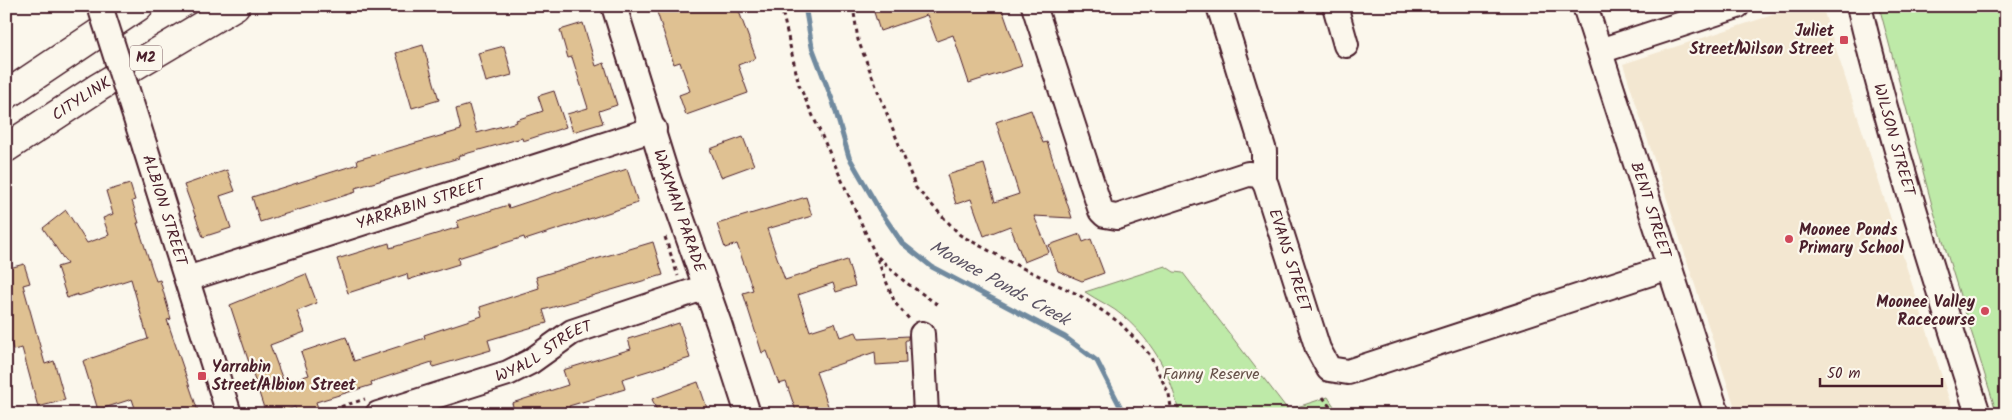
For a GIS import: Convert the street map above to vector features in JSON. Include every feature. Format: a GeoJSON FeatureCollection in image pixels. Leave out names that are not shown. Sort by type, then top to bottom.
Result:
{"type":"FeatureCollection","features":[{"type":"Feature","properties":{"kind":"highway"},"geometry":{"type":"LineString","coordinates":[[6,95],[139,6]]}},
{"type":"Feature","properties":{"kind":"highway","name":"CITYLINK"},"geometry":{"type":"LineString","coordinates":[[6,148],[107,82],[235,6]]}},
{"type":"Feature","properties":{"kind":"street","name":"ALBION STREET"},"geometry":{"type":"LineString","coordinates":[[100,6],[229,414]]}},
{"type":"Feature","properties":{"kind":"street","name":"WAXMAN PARADE"},"geometry":{"type":"LineString","coordinates":[[614,6],[654,129],[668,180],[748,414]]}},
{"type":"Feature","properties":{"kind":"street"},"geometry":{"type":"LineString","coordinates":[[1034,6],[1097,205],[1105,215],[1117,217],[1248,174],[1254,173],[1264,178]]}},
{"type":"Feature","properties":{"kind":"street","name":"EVANS STREET"},"geometry":{"type":"LineString","coordinates":[[1219,6],[1264,151],[1264,178],[1318,349],[1330,369],[1348,372],[1669,267]]}},
{"type":"Feature","properties":{"kind":"street"},"geometry":{"type":"LineString","coordinates":[[1335,6],[1346,45]]}},
{"type":"Feature","properties":{"kind":"street","name":"BENT STREET"},"geometry":{"type":"LineString","coordinates":[[1584,6],[1717,414]]}},
{"type":"Feature","properties":{"kind":"street","name":"WILSON STREET"},"geometry":{"type":"LineString","coordinates":[[1859,6],[1882,102],[1904,181],[1978,414]]}},
{"type":"Feature","properties":{"kind":"street"},"geometry":{"type":"LineString","coordinates":[[1600,52],[1723,8]]}},
{"type":"Feature","properties":{"kind":"street","name":"YARRABIN STREET"},"geometry":{"type":"LineString","coordinates":[[187,279],[654,129]]}},
{"type":"Feature","properties":{"kind":"street","name":"WYALL STREET"},"geometry":{"type":"LineString","coordinates":[[376,405],[508,372],[530,362],[572,332],[706,287]]}},
{"type":"Feature","properties":{"kind":"street"},"geometry":{"type":"LineString","coordinates":[[922,334],[926,414]]}},
{"type":"Feature","properties":{"kind":"path"},"geometry":{"type":"LineString","coordinates":[[781,6],[799,85],[876,256],[895,303],[922,334]]}},
{"type":"Feature","properties":{"kind":"path"},"geometry":{"type":"LineString","coordinates":[[853,6],[858,40],[916,188],[960,235],[1010,262],[1079,295],[1120,323],[1149,354],[1169,394],[1172,414]]}},
{"type":"Feature","properties":{"kind":"path"},"geometry":{"type":"LineString","coordinates":[[664,234],[679,280]]}},
{"type":"Feature","properties":{"kind":"path"},"geometry":{"type":"LineString","coordinates":[[876,256],[905,282],[940,306]]}},
{"type":"Feature","properties":{"kind":"path"},"geometry":{"type":"LineString","coordinates":[[1323,397],[1335,414]]}},
{"type":"Feature","properties":{"kind":"path"},"geometry":{"type":"LineString","coordinates":[[318,414],[376,405]]}},
{"type":"Feature","properties":{"kind":"shaded area","name":"Moonee Ponds Primary School"},"geometry":{"type":"Polygon","coordinates":[[[1800,6],[1822,6],[1954,414],[1737,414],[1623,64],[1800,6]]]}},
{"type":"Feature","properties":{"kind":"green space","name":"Moonee Valley Racecourse"},"geometry":{"type":"Polygon","coordinates":[[[1879,6],[2006,6],[2006,414],[1997,414],[1933,209],[1879,6]]]}},
{"type":"Feature","properties":{"kind":"green space","name":"Fanny Reserve"},"geometry":{"type":"Polygon","coordinates":[[[1165,266],[1174,272],[1183,273],[1288,410],[1328,397],[1339,414],[1179,414],[1172,386],[1153,349],[1135,327],[1120,313],[1085,292],[1165,266]]]}},
{"type":"Feature","properties":{"kind":"building"},"geometry":{"type":"Polygon","coordinates":[[[655,6],[737,6],[756,58],[738,65],[748,93],[686,115],[679,95],[690,91],[680,62],[674,64],[655,6]]]}},
{"type":"Feature","properties":{"kind":"building"},"geometry":{"type":"Polygon","coordinates":[[[872,6],[1001,6],[1022,66],[969,83],[953,35],[937,41],[927,15],[880,31],[872,6]]]}},
{"type":"Feature","properties":{"kind":"building"},"geometry":{"type":"Polygon","coordinates":[[[583,23],[596,66],[604,63],[617,105],[599,111],[603,123],[573,132],[567,114],[588,108],[572,57],[568,58],[560,30],[583,23]]]}},
{"type":"Feature","properties":{"kind":"building"},"geometry":{"type":"Polygon","coordinates":[[[423,45],[439,100],[412,108],[396,53],[423,45]]]}},
{"type":"Feature","properties":{"kind":"building"},"geometry":{"type":"Polygon","coordinates":[[[504,46],[512,75],[486,82],[478,53],[504,46]]]}},
{"type":"Feature","properties":{"kind":"building"},"geometry":{"type":"Polygon","coordinates":[[[554,91],[566,127],[523,141],[522,138],[458,156],[459,158],[355,188],[356,192],[260,222],[252,197],[358,164],[357,160],[461,130],[456,109],[469,105],[477,133],[517,122],[516,120],[543,111],[538,96],[554,91]]]}},
{"type":"Feature","properties":{"kind":"building"},"geometry":{"type":"Polygon","coordinates":[[[1031,110],[1043,143],[1047,142],[1072,218],[1034,216],[1049,252],[1024,262],[1010,226],[984,236],[971,199],[956,204],[947,175],[984,164],[995,202],[1019,194],[996,122],[1031,110]]]}},
{"type":"Feature","properties":{"kind":"building"},"geometry":{"type":"Polygon","coordinates":[[[743,137],[754,165],[721,177],[710,149],[743,137]]]}},
{"type":"Feature","properties":{"kind":"building"},"geometry":{"type":"Polygon","coordinates":[[[627,169],[638,203],[525,240],[524,237],[458,258],[459,264],[408,280],[407,274],[348,293],[337,259],[389,243],[390,248],[459,227],[457,221],[508,205],[509,208],[627,169]]]}},
{"type":"Feature","properties":{"kind":"building"},"geometry":{"type":"Polygon","coordinates":[[[227,170],[235,191],[220,196],[231,228],[203,237],[184,185],[227,170]]]}},
{"type":"Feature","properties":{"kind":"building"},"geometry":{"type":"Polygon","coordinates":[[[130,184],[135,200],[132,201],[139,223],[137,223],[156,281],[160,280],[171,319],[167,320],[199,414],[137,414],[132,399],[98,410],[83,361],[148,339],[131,279],[67,298],[57,267],[67,264],[43,228],[66,210],[87,243],[109,235],[103,218],[113,214],[106,191],[130,184]]]}},
{"type":"Feature","properties":{"kind":"building"},"geometry":{"type":"Polygon","coordinates":[[[806,197],[812,216],[767,229],[785,280],[847,260],[855,286],[836,292],[833,283],[798,295],[810,331],[835,323],[840,337],[856,332],[859,339],[908,336],[908,339],[905,341],[906,363],[876,365],[875,352],[816,372],[831,414],[797,414],[786,382],[779,384],[767,351],[762,353],[743,293],[753,290],[737,244],[725,248],[717,224],[806,197]]]}},
{"type":"Feature","properties":{"kind":"building"},"geometry":{"type":"Polygon","coordinates":[[[1080,234],[1083,242],[1091,239],[1104,273],[1082,281],[1058,271],[1049,245],[1080,234]]]}},
{"type":"Feature","properties":{"kind":"building"},"geometry":{"type":"Polygon","coordinates":[[[653,242],[663,275],[543,310],[547,323],[488,340],[491,350],[433,367],[432,362],[371,382],[372,385],[316,402],[318,408],[301,414],[297,414],[295,407],[276,414],[266,414],[230,305],[306,274],[317,303],[297,311],[305,332],[270,345],[284,383],[309,375],[301,352],[346,337],[354,361],[425,338],[424,335],[482,316],[480,307],[539,288],[536,277],[653,242]]]}},
{"type":"Feature","properties":{"kind":"building"},"geometry":{"type":"Polygon","coordinates":[[[24,264],[30,283],[23,285],[45,364],[54,361],[65,400],[38,407],[22,348],[13,350],[6,324],[6,269],[24,264]]]}},
{"type":"Feature","properties":{"kind":"building"},"geometry":{"type":"Polygon","coordinates":[[[679,323],[690,358],[622,379],[625,389],[569,406],[572,414],[515,414],[512,403],[568,385],[563,370],[631,349],[628,339],[679,323]]]}},
{"type":"Feature","properties":{"kind":"building"},"geometry":{"type":"Polygon","coordinates":[[[698,382],[708,411],[700,414],[658,414],[652,399],[698,382]]]}},
{"type":"Feature","properties":{"kind":"waterway","name":"Moonee Ponds Creek"},"geometry":{"type":"LineString","coordinates":[[805,6],[812,47],[833,102],[849,157],[879,209],[902,243],[932,267],[1065,337],[1097,361],[1124,414]]}},
{"type":"Feature","properties":{"kind":"place","name":"Juliet Street/Wilson Street"},"geometry":{"type":"Point","coordinates":[1844,40]}},
{"type":"Feature","properties":{"kind":"place","name":"Moonee Ponds Primary School"},"geometry":{"type":"Point","coordinates":[1789,239]}},
{"type":"Feature","properties":{"kind":"place","name":"Moonee Valley Racecourse"},"geometry":{"type":"Point","coordinates":[1985,311]}},
{"type":"Feature","properties":{"kind":"place","name":"Yarrabin Street/Albion Street"},"geometry":{"type":"Point","coordinates":[202,376]}}]}
